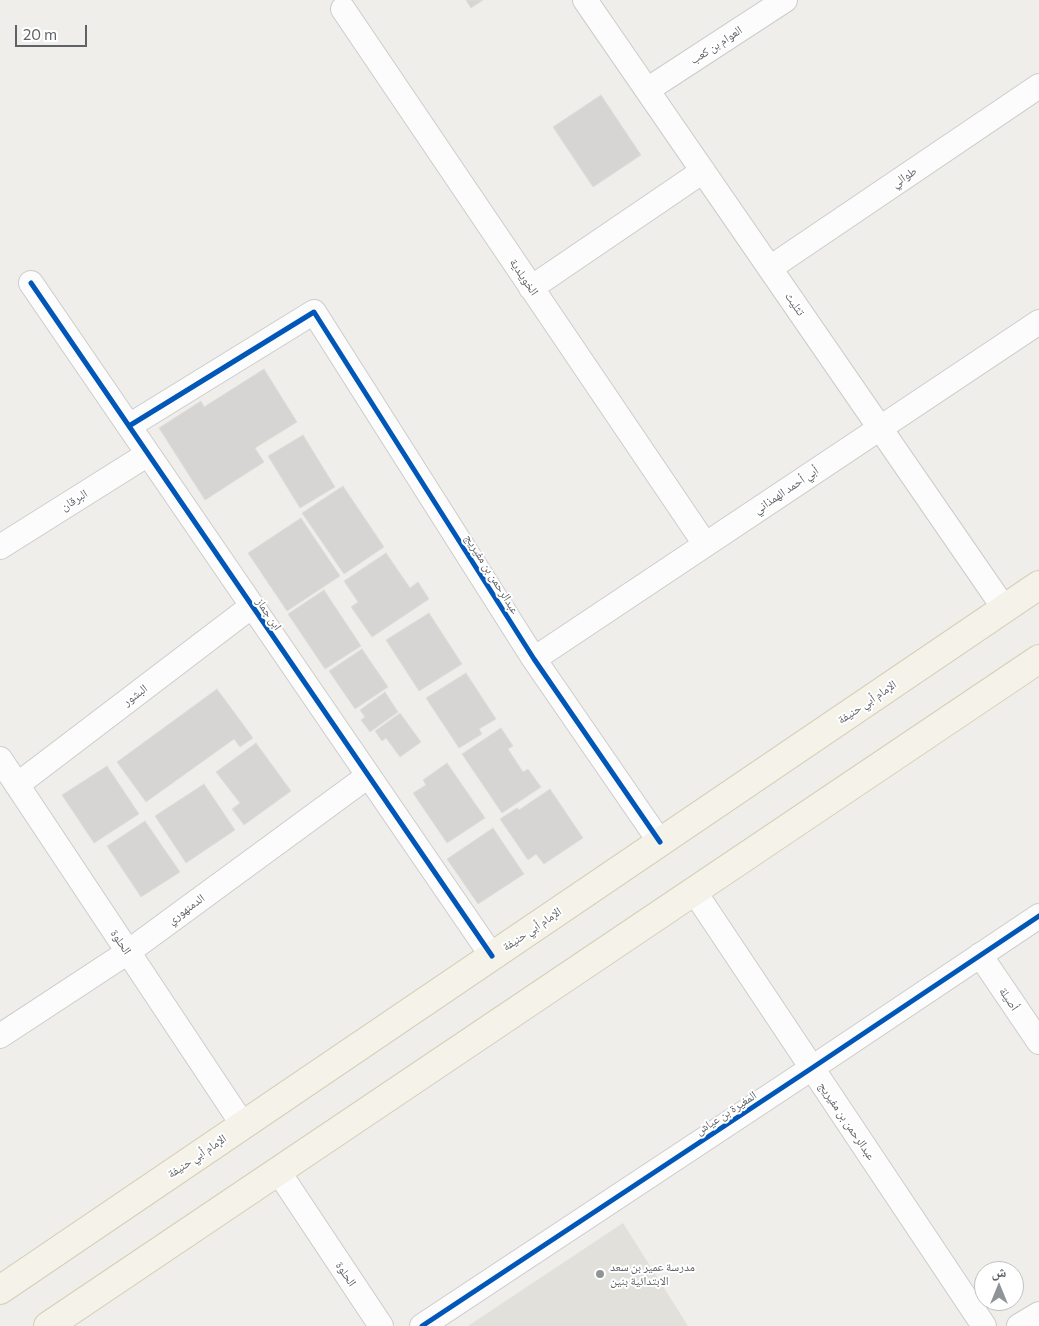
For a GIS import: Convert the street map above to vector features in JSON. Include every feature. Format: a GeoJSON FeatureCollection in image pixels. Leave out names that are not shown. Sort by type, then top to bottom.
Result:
{"type":"FeatureCollection","features":[{"type":"Feature","properties":{"kind":"main road","name":"الإمام أبي حنيفة"},"geometry":{"type":"LineString","coordinates":[[0,1290],[1039,585]]}},
{"type":"Feature","properties":{"kind":"main road"},"geometry":{"type":"LineString","coordinates":[[48,1326],[1039,659]]}},
{"type":"Feature","properties":{"kind":"street","name":"تثليث"},"geometry":{"type":"LineString","coordinates":[[585,0],[1004,608]]}},
{"type":"Feature","properties":{"kind":"street","name":"العوام بن كعب"},"geometry":{"type":"LineString","coordinates":[[647,90],[785,0]]}},
{"type":"Feature","properties":{"kind":"street","name":"الخويلدية"},"geometry":{"type":"LineString","coordinates":[[343,9],[705,544]]}},
{"type":"Feature","properties":{"kind":"street","name":"طوالي"},"geometry":{"type":"LineString","coordinates":[[770,268],[1039,86]]}},
{"type":"Feature","properties":{"kind":"street"},"geometry":{"type":"LineString","coordinates":[[531,288],[703,171]]}},
{"type":"Feature","properties":{"kind":"street","name":"ابن جماز"},"geometry":{"type":"LineString","coordinates":[[31,283],[492,956]]}},
{"type":"Feature","properties":{"kind":"street","name":"عبدالرحمن بن مفيريج"},"geometry":{"type":"LineString","coordinates":[[129,426],[314,312],[534,659],[660,842]]}},
{"type":"Feature","properties":{"kind":"street","name":"أبي أحمد الهمذاني"},"geometry":{"type":"LineString","coordinates":[[534,659],[1039,322]]}},
{"type":"Feature","properties":{"kind":"street","name":"البرقان"},"geometry":{"type":"LineString","coordinates":[[0,547],[148,454]]}},
{"type":"Feature","properties":{"kind":"street","name":"البشور"},"geometry":{"type":"LineString","coordinates":[[17,785],[252,606]]}},
{"type":"Feature","properties":{"kind":"street","name":"الحلوة"},"geometry":{"type":"LineString","coordinates":[[0,759],[242,1125]]}},
{"type":"Feature","properties":{"kind":"street","name":"الدمنهوري"},"geometry":{"type":"LineString","coordinates":[[0,1036],[128,952],[368,776]]}},
{"type":"Feature","properties":{"kind":"street","name":"عبدالرحمن بن مفيريج"},"geometry":{"type":"LineString","coordinates":[[694,891],[984,1326]]}},
{"type":"Feature","properties":{"kind":"street","name":"المغيرة بن عياش"},"geometry":{"type":"LineString","coordinates":[[422,1326],[1039,916]]}},
{"type":"Feature","properties":{"kind":"street","name":"أصيلة"},"geometry":{"type":"LineString","coordinates":[[980,955],[1039,1042]]}},
{"type":"Feature","properties":{"kind":"street","name":"الحلوة"},"geometry":{"type":"LineString","coordinates":[[278,1171],[381,1326]]}},
{"type":"Feature","properties":{"kind":"street"},"geometry":{"type":"LineString","coordinates":[[1019,1326],[1039,1314]]}},
{"type":"Feature","properties":{"kind":"shaded area","name":"مدرسة عمير بن سعد الابتدائية بنين"},"geometry":{"type":"Polygon","coordinates":[[[623,1223],[688,1326],[468,1326],[623,1223]]]}},
{"type":"Feature","properties":{"kind":"building"},"geometry":{"type":"Polygon","coordinates":[[[466,0],[483,0],[471,8],[466,0]]]}},
{"type":"Feature","properties":{"kind":"building"},"geometry":{"type":"Polygon","coordinates":[[[601,95],[641,155],[593,187],[553,127],[601,95]]]}},
{"type":"Feature","properties":{"kind":"building"},"geometry":{"type":"Polygon","coordinates":[[[264,369],[297,422],[255,448],[264,462],[205,500],[159,428],[201,401],[204,407],[264,369]]]}},
{"type":"Feature","properties":{"kind":"building"},"geometry":{"type":"Polygon","coordinates":[[[303,435],[335,487],[300,508],[268,456],[303,435]]]}},
{"type":"Feature","properties":{"kind":"building"},"geometry":{"type":"Polygon","coordinates":[[[343,486],[384,547],[344,574],[302,513],[343,486]]]}},
{"type":"Feature","properties":{"kind":"building"},"geometry":{"type":"Polygon","coordinates":[[[301,518],[340,576],[287,611],[248,553],[301,518]]]}},
{"type":"Feature","properties":{"kind":"building"},"geometry":{"type":"Polygon","coordinates":[[[386,553],[410,588],[418,582],[429,599],[372,637],[351,607],[358,602],[344,581],[386,553]]]}},
{"type":"Feature","properties":{"kind":"building"},"geometry":{"type":"Polygon","coordinates":[[[324,590],[361,646],[325,669],[288,614],[324,590]]]}},
{"type":"Feature","properties":{"kind":"building"},"geometry":{"type":"Polygon","coordinates":[[[429,613],[462,664],[419,691],[386,640],[429,613]]]}},
{"type":"Feature","properties":{"kind":"building"},"geometry":{"type":"Polygon","coordinates":[[[362,649],[388,687],[355,709],[329,671],[362,649]]]}},
{"type":"Feature","properties":{"kind":"building"},"geometry":{"type":"Polygon","coordinates":[[[466,673],[496,719],[479,729],[482,734],[459,748],[426,698],[466,673]]]}},
{"type":"Feature","properties":{"kind":"building"},"geometry":{"type":"Polygon","coordinates":[[[217,689],[253,738],[240,747],[234,739],[146,802],[117,762],[217,689]]]}},
{"type":"Feature","properties":{"kind":"building"},"geometry":{"type":"Polygon","coordinates":[[[385,692],[398,712],[370,732],[361,720],[365,717],[360,710],[385,692]]]}},
{"type":"Feature","properties":{"kind":"building"},"geometry":{"type":"Polygon","coordinates":[[[400,713],[421,742],[400,757],[386,738],[382,741],[375,731],[400,713]]]}},
{"type":"Feature","properties":{"kind":"building"},"geometry":{"type":"Polygon","coordinates":[[[501,728],[513,746],[508,749],[523,772],[528,769],[541,787],[502,813],[462,754],[501,728]]]}},
{"type":"Feature","properties":{"kind":"building"},"geometry":{"type":"Polygon","coordinates":[[[256,743],[291,791],[244,825],[232,809],[240,803],[216,772],[256,743]]]}},
{"type":"Feature","properties":{"kind":"building"},"geometry":{"type":"Polygon","coordinates":[[[447,763],[485,818],[447,843],[413,793],[426,785],[423,780],[447,763]]]}},
{"type":"Feature","properties":{"kind":"building"},"geometry":{"type":"Polygon","coordinates":[[[107,766],[139,814],[94,843],[62,795],[107,766]]]}},
{"type":"Feature","properties":{"kind":"building"},"geometry":{"type":"Polygon","coordinates":[[[204,784],[235,830],[186,863],[155,816],[204,784]]]}},
{"type":"Feature","properties":{"kind":"building"},"geometry":{"type":"Polygon","coordinates":[[[550,789],[583,838],[544,864],[536,854],[528,860],[500,819],[517,808],[519,810],[550,789]]]}},
{"type":"Feature","properties":{"kind":"building"},"geometry":{"type":"Polygon","coordinates":[[[145,821],[180,872],[141,897],[107,846],[145,821]]]}},
{"type":"Feature","properties":{"kind":"building"},"geometry":{"type":"Polygon","coordinates":[[[493,828],[524,874],[478,904],[447,859],[493,828]]]}},
{"type":"Feature","properties":{"kind":"cycle path"},"geometry":{"type":"LineString","coordinates":[[31,283],[492,956]]}},
{"type":"Feature","properties":{"kind":"cycle path"},"geometry":{"type":"LineString","coordinates":[[129,426],[314,312],[534,659],[660,842]]}},
{"type":"Feature","properties":{"kind":"cycle path"},"geometry":{"type":"LineString","coordinates":[[422,1326],[1039,916]]}},
{"type":"Feature","properties":{"kind":"place","name":"مدرسة عمير بن سعد الابتدائية بنين"},"geometry":{"type":"Point","coordinates":[600,1274]}}]}
